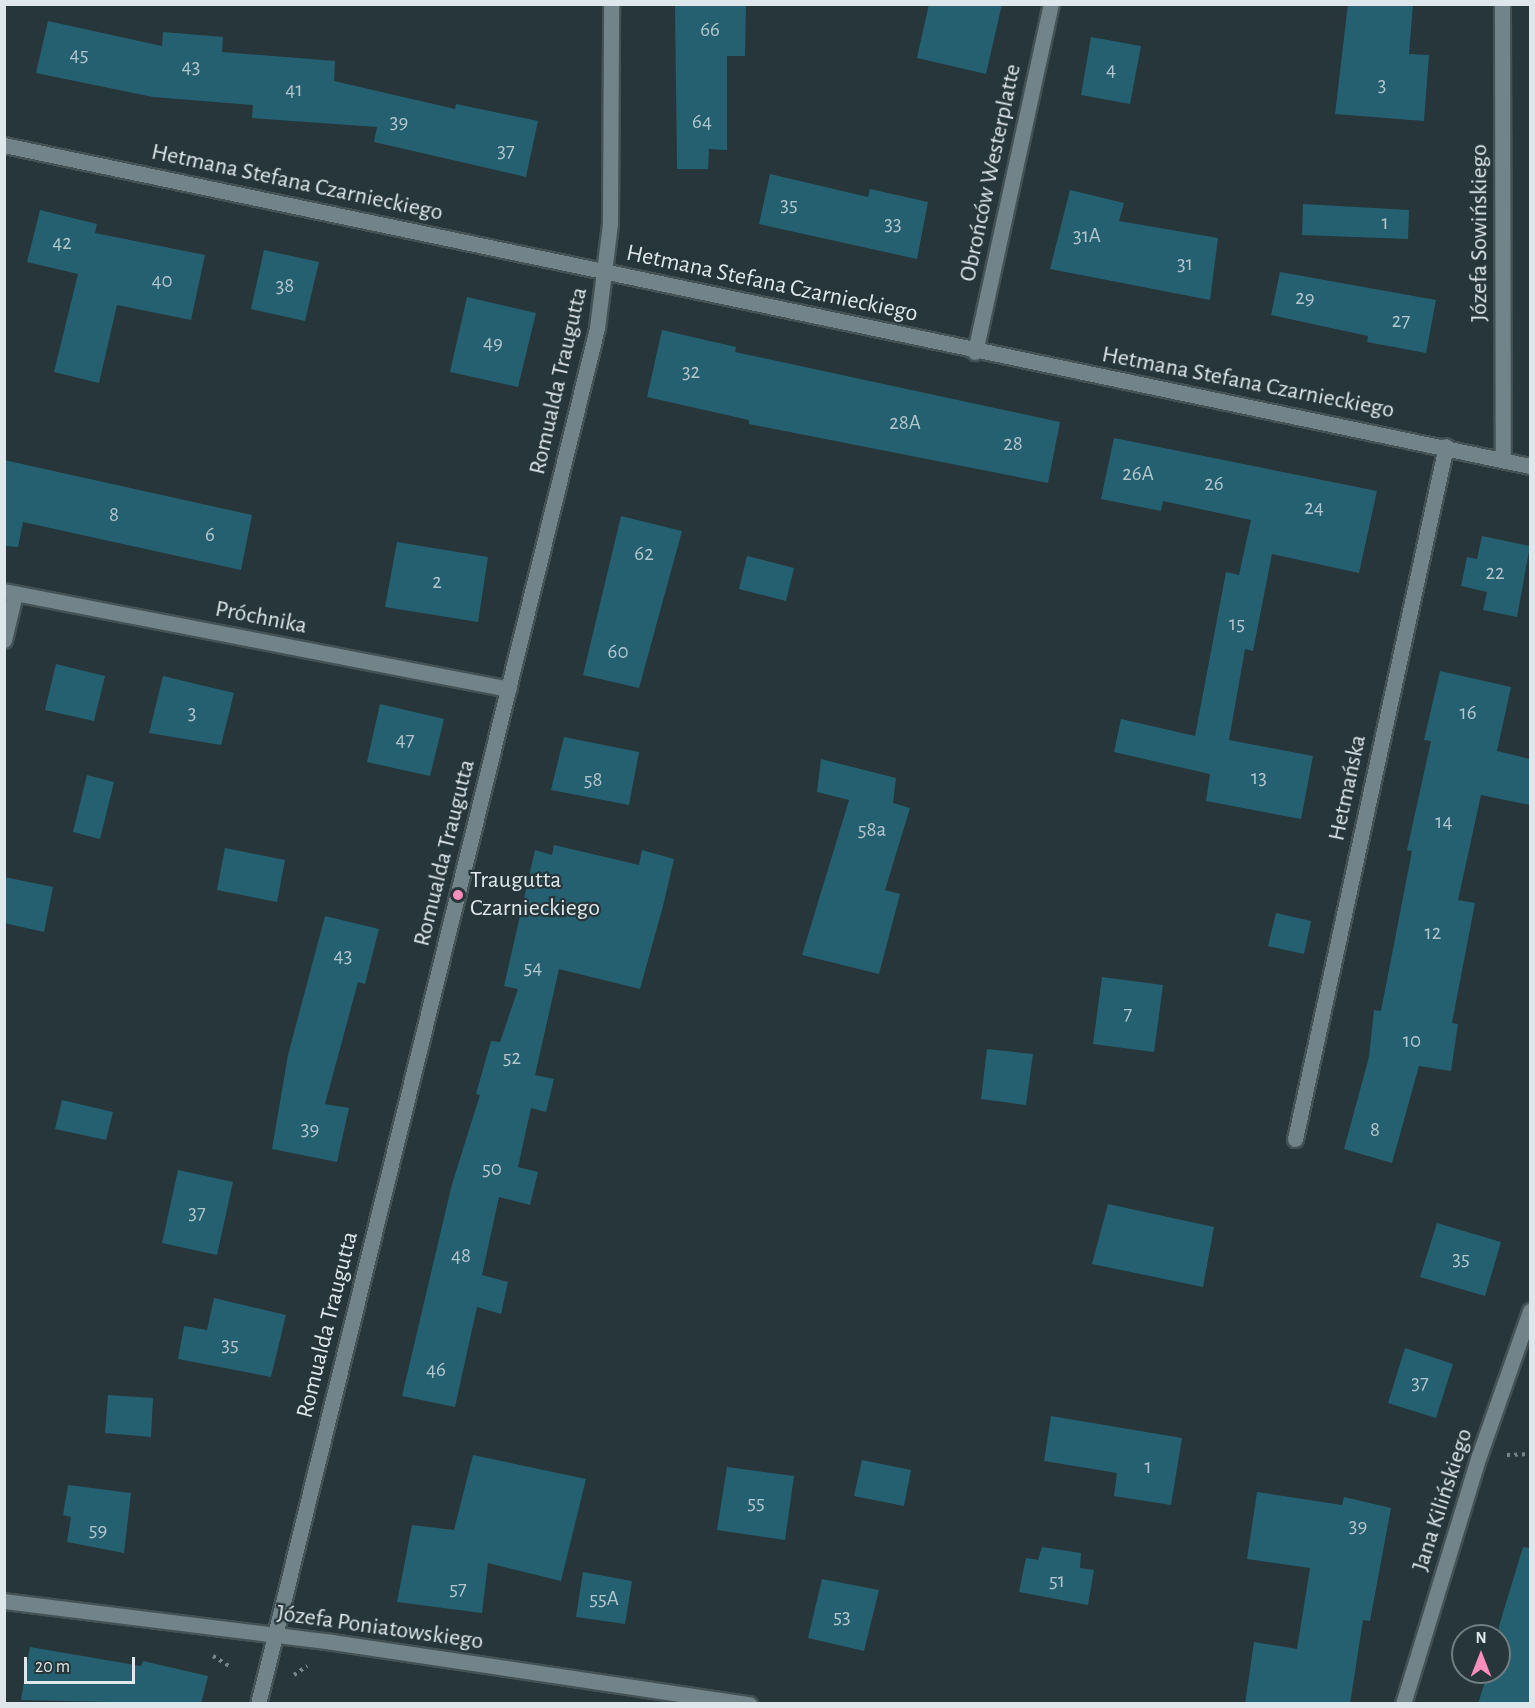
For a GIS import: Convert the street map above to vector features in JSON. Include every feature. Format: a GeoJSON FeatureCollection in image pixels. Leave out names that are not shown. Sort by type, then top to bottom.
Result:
{"type":"FeatureCollection","features":[{"type":"Feature","properties":{"kind":"street","name":"Romualda Traugutta"},"geometry":{"type":"LineString","coordinates":[[258,1704],[509,689],[607,270],[611,4]]}},
{"type":"Feature","properties":{"kind":"street","name":"Obrońców Westerplatte"},"geometry":{"type":"LineString","coordinates":[[975,352],[1051,4]]}},
{"type":"Feature","properties":{"kind":"street","name":"Józefa Sowińskiego"},"geometry":{"type":"LineString","coordinates":[[1502,4],[1503,460]]}},
{"type":"Feature","properties":{"kind":"street","name":"Hetmana Stefana Czarnieckiego"},"geometry":{"type":"LineString","coordinates":[[4,145],[607,270],[975,352],[1446,446],[1530,466]]}},
{"type":"Feature","properties":{"kind":"street","name":"Hetmańska"},"geometry":{"type":"LineString","coordinates":[[1295,1139],[1446,446]]}},
{"type":"Feature","properties":{"kind":"street","name":"Próchnika"},"geometry":{"type":"LineString","coordinates":[[10,593],[509,689]]}},
{"type":"Feature","properties":{"kind":"street"},"geometry":{"type":"LineString","coordinates":[[4,640],[10,593]]}},
{"type":"Feature","properties":{"kind":"street","name":"Jana Kilińskiego"},"geometry":{"type":"LineString","coordinates":[[1403,1704],[1479,1456],[1530,1311]]}},
{"type":"Feature","properties":{"kind":"street","name":"Józefa Poniatowskiego"},"geometry":{"type":"LineString","coordinates":[[4,1601],[274,1635],[749,1704]]}},
{"type":"Feature","properties":{"kind":"building"},"geometry":{"type":"Polygon","coordinates":[[[675,4],[746,4],[745,56],[727,56],[727,150],[709,149],[708,169],[677,169],[675,4]]]}},
{"type":"Feature","properties":{"kind":"building"},"geometry":{"type":"Polygon","coordinates":[[[929,4],[1002,4],[986,74],[917,58],[929,4]]]}},
{"type":"Feature","properties":{"kind":"building"},"geometry":{"type":"Polygon","coordinates":[[[1348,4],[1413,4],[1409,54],[1429,55],[1424,121],[1335,114],[1348,4]]]}},
{"type":"Feature","properties":{"kind":"building"},"geometry":{"type":"Polygon","coordinates":[[[48,21],[162,46],[163,32],[223,37],[222,52],[335,61],[334,81],[455,109],[456,104],[538,121],[526,177],[374,142],[377,127],[252,118],[253,105],[153,97],[36,73],[48,21]]]}},
{"type":"Feature","properties":{"kind":"building"},"geometry":{"type":"Polygon","coordinates":[[[1091,37],[1141,46],[1130,104],[1081,95],[1091,37]]]}},
{"type":"Feature","properties":{"kind":"building"},"geometry":{"type":"Polygon","coordinates":[[[770,174],[868,197],[870,189],[928,202],[917,259],[759,224],[770,174]]]}},
{"type":"Feature","properties":{"kind":"building"},"geometry":{"type":"Polygon","coordinates":[[[1070,190],[1124,203],[1119,221],[1218,238],[1210,300],[1050,269],[1070,190]]]}},
{"type":"Feature","properties":{"kind":"building"},"geometry":{"type":"Polygon","coordinates":[[[1303,204],[1409,210],[1408,239],[1302,235],[1303,204]]]}},
{"type":"Feature","properties":{"kind":"building"},"geometry":{"type":"Polygon","coordinates":[[[40,210],[97,224],[95,233],[205,255],[191,320],[117,305],[99,383],[54,372],[78,274],[27,262],[40,210]]]}},
{"type":"Feature","properties":{"kind":"building"},"geometry":{"type":"Polygon","coordinates":[[[264,250],[319,262],[305,321],[251,309],[264,250]]]}},
{"type":"Feature","properties":{"kind":"building"},"geometry":{"type":"Polygon","coordinates":[[[1280,272],[1436,300],[1426,353],[1367,342],[1368,336],[1271,315],[1280,272]]]}},
{"type":"Feature","properties":{"kind":"building"},"geometry":{"type":"Polygon","coordinates":[[[467,297],[536,313],[518,387],[450,372],[467,297]]]}},
{"type":"Feature","properties":{"kind":"building"},"geometry":{"type":"Polygon","coordinates":[[[662,330],[736,347],[735,352],[1060,422],[1048,483],[749,424],[749,420],[647,397],[662,330]]]}},
{"type":"Feature","properties":{"kind":"building"},"geometry":{"type":"Polygon","coordinates":[[[1114,438],[1377,491],[1359,573],[1272,554],[1253,651],[1245,649],[1229,740],[1313,756],[1301,819],[1206,801],[1210,774],[1114,752],[1121,719],[1195,736],[1226,572],[1239,575],[1251,520],[1163,501],[1161,511],[1101,499],[1114,438]]]}},
{"type":"Feature","properties":{"kind":"building"},"geometry":{"type":"Polygon","coordinates":[[[4,460],[252,515],[241,570],[23,522],[18,547],[4,546],[4,460]]]}},
{"type":"Feature","properties":{"kind":"building"},"geometry":{"type":"Polygon","coordinates":[[[621,516],[682,531],[639,688],[583,675],[621,516]]]}},
{"type":"Feature","properties":{"kind":"building"},"geometry":{"type":"Polygon","coordinates":[[[1482,536],[1530,546],[1517,617],[1483,610],[1487,592],[1461,586],[1467,557],[1477,559],[1482,536]]]}},
{"type":"Feature","properties":{"kind":"building"},"geometry":{"type":"Polygon","coordinates":[[[397,542],[488,557],[478,622],[385,607],[397,542]]]}},
{"type":"Feature","properties":{"kind":"building"},"geometry":{"type":"Polygon","coordinates":[[[747,556],[794,568],[786,601],[739,589],[747,556]]]}},
{"type":"Feature","properties":{"kind":"building"},"geometry":{"type":"Polygon","coordinates":[[[56,664],[105,676],[94,721],[45,710],[56,664]]]}},
{"type":"Feature","properties":{"kind":"building"},"geometry":{"type":"Polygon","coordinates":[[[1440,671],[1511,687],[1497,751],[1530,759],[1530,805],[1481,795],[1458,900],[1475,903],[1452,1023],[1458,1024],[1451,1071],[1419,1066],[1392,1163],[1344,1149],[1369,1057],[1374,1010],[1381,1011],[1412,851],[1407,850],[1431,741],[1424,740],[1440,671]]]}},
{"type":"Feature","properties":{"kind":"building"},"geometry":{"type":"Polygon","coordinates":[[[163,676],[234,693],[221,745],[149,733],[163,676]]]}},
{"type":"Feature","properties":{"kind":"building"},"geometry":{"type":"Polygon","coordinates":[[[380,704],[444,719],[430,776],[367,762],[380,704]]]}},
{"type":"Feature","properties":{"kind":"building"},"geometry":{"type":"Polygon","coordinates":[[[564,737],[639,752],[629,805],[551,790],[564,737]]]}},
{"type":"Feature","properties":{"kind":"building"},"geometry":{"type":"Polygon","coordinates":[[[821,759],[896,778],[893,803],[910,808],[885,890],[900,894],[879,974],[802,955],[849,800],[817,792],[821,759]]]}},
{"type":"Feature","properties":{"kind":"building"},"geometry":{"type":"Polygon","coordinates":[[[87,775],[114,782],[100,839],[73,832],[87,775]]]}},
{"type":"Feature","properties":{"kind":"building"},"geometry":{"type":"Polygon","coordinates":[[[554,845],[639,865],[642,850],[674,859],[663,906],[640,989],[559,969],[535,1075],[554,1079],[546,1112],[531,1108],[518,1167],[538,1172],[530,1205],[499,1197],[482,1275],[508,1282],[501,1314],[477,1307],[455,1407],[402,1396],[452,1184],[480,1095],[476,1094],[491,1041],[500,1042],[518,989],[504,986],[535,850],[552,855],[554,845]]]}},
{"type":"Feature","properties":{"kind":"building"},"geometry":{"type":"Polygon","coordinates":[[[225,848],[285,860],[277,902],[217,890],[225,848]]]}},
{"type":"Feature","properties":{"kind":"building"},"geometry":{"type":"Polygon","coordinates":[[[4,877],[53,887],[44,932],[4,923],[4,877]]]}},
{"type":"Feature","properties":{"kind":"building"},"geometry":{"type":"Polygon","coordinates":[[[1276,913],[1311,921],[1304,954],[1268,946],[1276,913]]]}},
{"type":"Feature","properties":{"kind":"building"},"geometry":{"type":"Polygon","coordinates":[[[325,916],[379,929],[365,984],[358,982],[325,1104],[349,1108],[337,1162],[272,1149],[288,1055],[325,916]]]}},
{"type":"Feature","properties":{"kind":"building"},"geometry":{"type":"Polygon","coordinates":[[[1102,977],[1163,985],[1154,1052],[1093,1044],[1102,977]]]}},
{"type":"Feature","properties":{"kind":"building"},"geometry":{"type":"Polygon","coordinates":[[[987,1049],[1033,1054],[1026,1105],[981,1099],[987,1049]]]}},
{"type":"Feature","properties":{"kind":"building"},"geometry":{"type":"Polygon","coordinates":[[[62,1100],[113,1112],[106,1140],[55,1129],[62,1100]]]}},
{"type":"Feature","properties":{"kind":"building"},"geometry":{"type":"Polygon","coordinates":[[[178,1170],[233,1182],[217,1255],[162,1243],[178,1170]]]}},
{"type":"Feature","properties":{"kind":"building"},"geometry":{"type":"Polygon","coordinates":[[[1108,1204],[1214,1227],[1203,1287],[1092,1264],[1108,1204]]]}},
{"type":"Feature","properties":{"kind":"building"},"geometry":{"type":"Polygon","coordinates":[[[1437,1223],[1501,1242],[1485,1296],[1420,1277],[1437,1223]]]}},
{"type":"Feature","properties":{"kind":"building"},"geometry":{"type":"Polygon","coordinates":[[[214,1298],[286,1315],[271,1377],[178,1359],[184,1326],[207,1330],[214,1298]]]}},
{"type":"Feature","properties":{"kind":"building"},"geometry":{"type":"Polygon","coordinates":[[[1405,1348],[1453,1364],[1436,1418],[1388,1403],[1405,1348]]]}},
{"type":"Feature","properties":{"kind":"building"},"geometry":{"type":"Polygon","coordinates":[[[108,1395],[153,1398],[151,1437],[105,1433],[108,1395]]]}},
{"type":"Feature","properties":{"kind":"building"},"geometry":{"type":"Polygon","coordinates":[[[1051,1416],[1182,1438],[1171,1505],[1114,1496],[1117,1473],[1044,1461],[1051,1416]]]}},
{"type":"Feature","properties":{"kind":"building"},"geometry":{"type":"Polygon","coordinates":[[[473,1455],[586,1479],[561,1581],[488,1563],[482,1613],[397,1602],[412,1525],[454,1530],[473,1455]]]}},
{"type":"Feature","properties":{"kind":"building"},"geometry":{"type":"Polygon","coordinates":[[[862,1460],[911,1470],[904,1506],[854,1496],[862,1460]]]}},
{"type":"Feature","properties":{"kind":"building"},"geometry":{"type":"Polygon","coordinates":[[[727,1467],[794,1476],[785,1540],[717,1530],[727,1467]]]}},
{"type":"Feature","properties":{"kind":"building"},"geometry":{"type":"Polygon","coordinates":[[[68,1485],[131,1493],[124,1553],[67,1542],[71,1517],[63,1515],[68,1485]]]}},
{"type":"Feature","properties":{"kind":"building"},"geometry":{"type":"Polygon","coordinates":[[[1257,1492],[1342,1505],[1344,1497],[1391,1508],[1370,1621],[1363,1620],[1350,1704],[1245,1704],[1254,1642],[1297,1649],[1310,1568],[1247,1559],[1257,1492]]]}},
{"type":"Feature","properties":{"kind":"building"},"geometry":{"type":"Polygon","coordinates":[[[1042,1547],[1081,1553],[1080,1568],[1094,1570],[1088,1605],[1019,1592],[1026,1558],[1038,1560],[1042,1547]]]}},
{"type":"Feature","properties":{"kind":"building"},"geometry":{"type":"Polygon","coordinates":[[[1523,1547],[1530,1548],[1530,1704],[1478,1704],[1484,1684],[1511,1684],[1511,1624],[1500,1624],[1523,1547]]]}},
{"type":"Feature","properties":{"kind":"building"},"geometry":{"type":"Polygon","coordinates":[[[583,1572],[632,1581],[625,1624],[576,1617],[583,1572]]]}},
{"type":"Feature","properties":{"kind":"building"},"geometry":{"type":"Polygon","coordinates":[[[822,1579],[879,1590],[864,1651],[808,1638],[822,1579]]]}},
{"type":"Feature","properties":{"kind":"building"},"geometry":{"type":"Polygon","coordinates":[[[30,1647],[141,1666],[143,1661],[208,1676],[201,1704],[21,1700],[30,1647]]]}},
{"type":"Feature","properties":{"kind":"place","name":"Traugutta Czarnieckiego"},"geometry":{"type":"Point","coordinates":[458,895]}}]}
